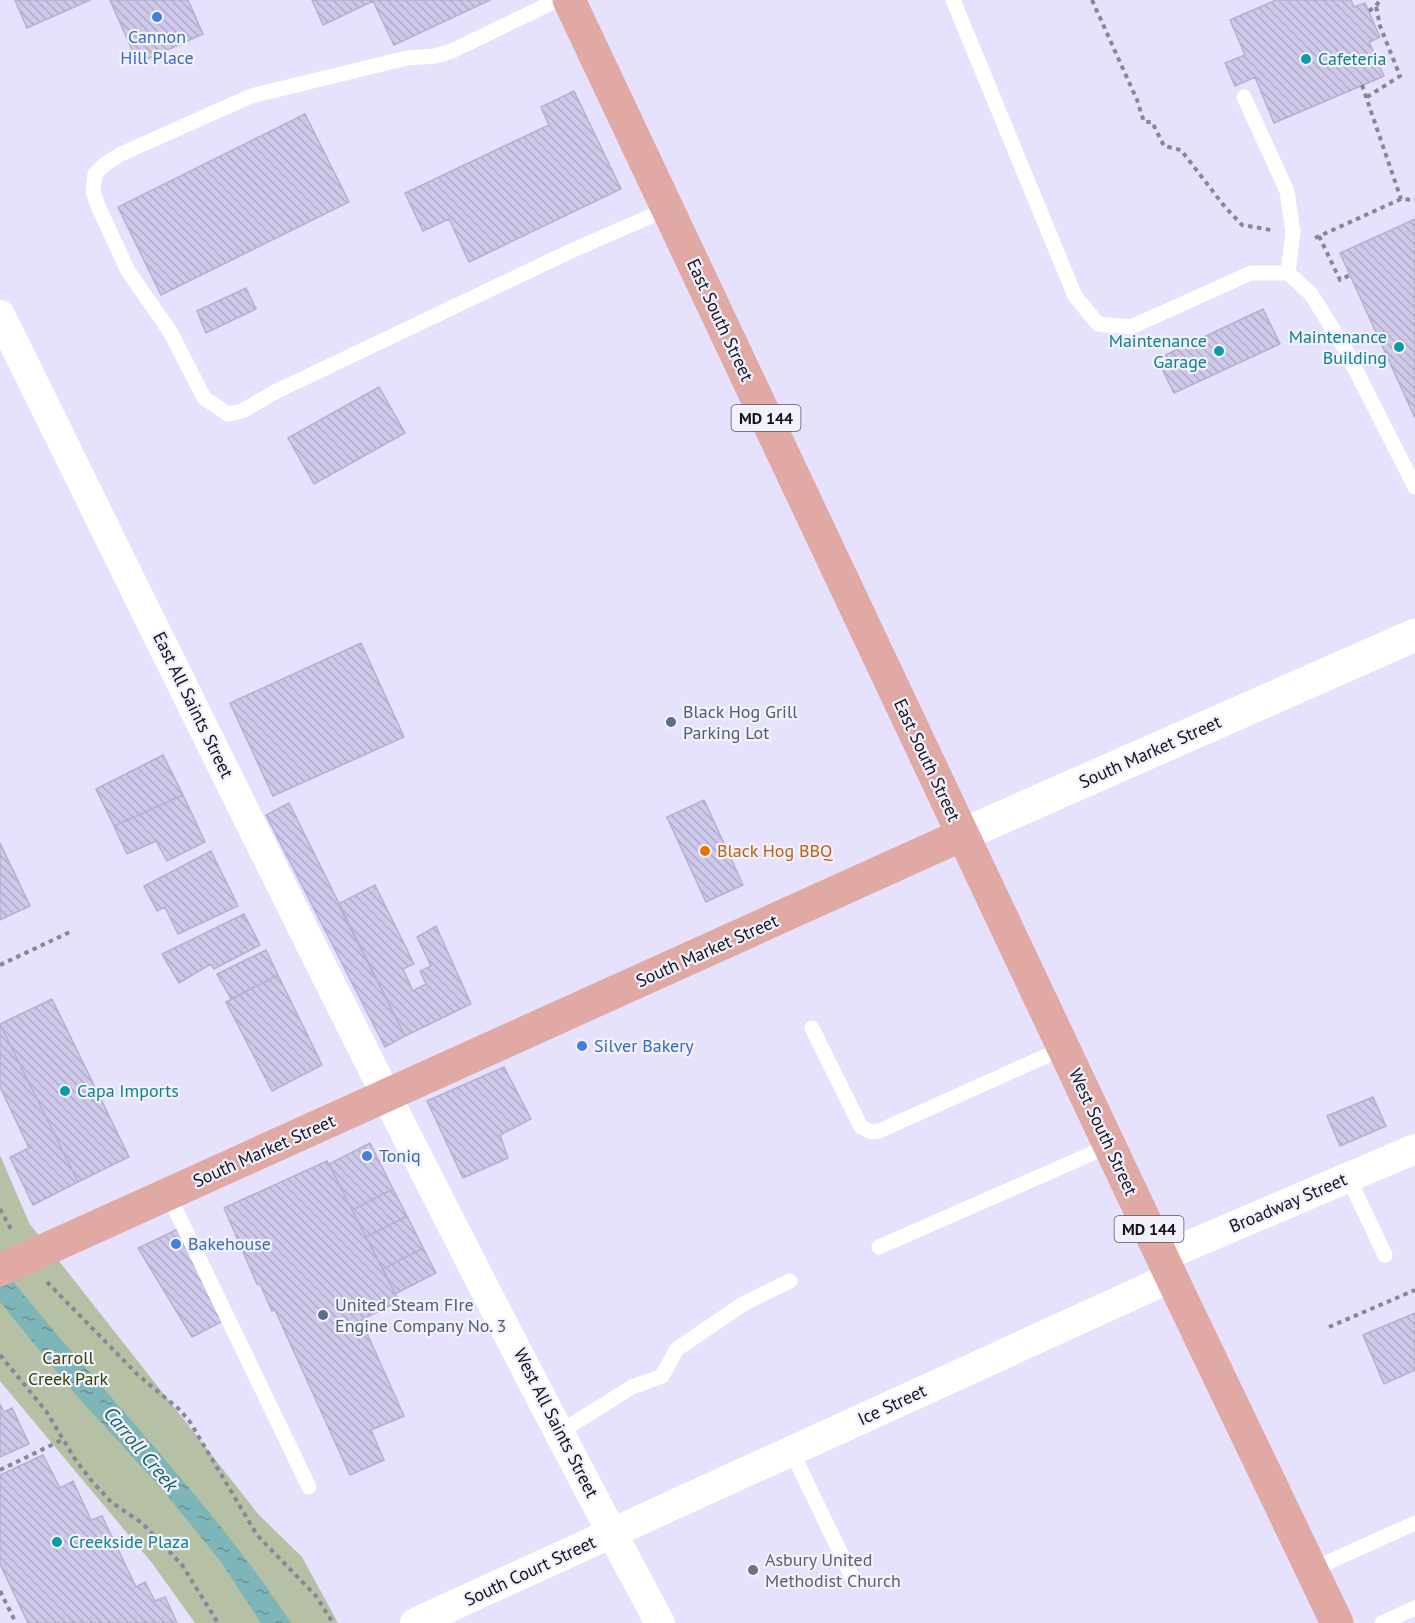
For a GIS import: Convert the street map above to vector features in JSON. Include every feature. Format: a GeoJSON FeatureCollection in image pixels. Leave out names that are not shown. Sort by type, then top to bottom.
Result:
{"type":"FeatureCollection","features":[{"type":"Feature","properties":{"kind":"main road","name":"East South Street"},"geometry":{"type":"LineString","coordinates":[[569,0],[962,835]]}},
{"type":"Feature","properties":{"kind":"main road","name":"South Market Street"},"geometry":{"type":"LineString","coordinates":[[12,1265],[962,835],[1415,635]]}},
{"type":"Feature","properties":{"kind":"main road","name":"West South Street"},"geometry":{"type":"LineString","coordinates":[[962,835],[1337,1623]]}},
{"type":"Feature","properties":{"kind":"street","name":"East All Saints Street"},"geometry":{"type":"LineString","coordinates":[[1,321],[387,1095]]}},
{"type":"Feature","properties":{"kind":"street","name":"West All Saints Street"},"geometry":{"type":"LineString","coordinates":[[387,1095],[660,1623]]}},
{"type":"Feature","properties":{"kind":"street","name":"Broadway Street"},"geometry":{"type":"LineString","coordinates":[[1167,1267],[1348,1177],[1415,1149]]}},
{"type":"Feature","properties":{"kind":"street","name":"Ice Street"},"geometry":{"type":"LineString","coordinates":[[612,1533],[791,1450],[1167,1267]]}},
{"type":"Feature","properties":{"kind":"street","name":"South Court Street"},"geometry":{"type":"LineString","coordinates":[[415,1623],[612,1533]]}},
{"type":"Feature","properties":{"kind":"lane"},"geometry":{"type":"LineString","coordinates":[[557,0],[452,51],[435,56],[407,58],[251,96],[121,154],[105,164],[95,174],[93,192],[128,271],[171,333],[204,398],[228,414],[242,411],[275,392],[571,251],[667,209]]}},
{"type":"Feature","properties":{"kind":"lane"},"geometry":{"type":"LineString","coordinates":[[953,0],[1075,296],[1098,324],[1131,327],[1251,273],[1288,273],[1311,294],[1345,349],[1415,487]]}},
{"type":"Feature","properties":{"kind":"lane"},"geometry":{"type":"LineString","coordinates":[[1244,97],[1287,191],[1293,232],[1288,273]]}},
{"type":"Feature","properties":{"kind":"lane"},"geometry":{"type":"LineString","coordinates":[[812,1028],[861,1127],[872,1132],[879,1131],[1064,1048]]}},
{"type":"Feature","properties":{"kind":"lane"},"geometry":{"type":"LineString","coordinates":[[879,1247],[1109,1146]]}},
{"type":"Feature","properties":{"kind":"lane"},"geometry":{"type":"LineString","coordinates":[[1348,1177],[1385,1255]]}},
{"type":"Feature","properties":{"kind":"lane"},"geometry":{"type":"LineString","coordinates":[[168,1194],[309,1487]]}},
{"type":"Feature","properties":{"kind":"lane"},"geometry":{"type":"LineString","coordinates":[[560,1432],[632,1387],[662,1376],[677,1349],[743,1304],[790,1281]]}},
{"type":"Feature","properties":{"kind":"lane"},"geometry":{"type":"LineString","coordinates":[[791,1450],[854,1581]]}},
{"type":"Feature","properties":{"kind":"lane"},"geometry":{"type":"LineString","coordinates":[[1311,1570],[1415,1523]]}},
{"type":"Feature","properties":{"kind":"lane"},"geometry":{"type":"LineString","coordinates":[[1382,1623],[1415,1608]]}},
{"type":"Feature","properties":{"kind":"path"},"geometry":{"type":"LineString","coordinates":[[1092,0],[1137,100],[1144,122],[1152,122],[1164,146],[1181,150],[1242,225],[1293,232],[1309,241],[1401,199],[1415,200]]}},
{"type":"Feature","properties":{"kind":"path"},"geometry":{"type":"LineString","coordinates":[[1369,11],[1380,0]]}},
{"type":"Feature","properties":{"kind":"path"},"geometry":{"type":"LineString","coordinates":[[1366,97],[1400,76],[1380,26],[1376,6]]}},
{"type":"Feature","properties":{"kind":"path"},"geometry":{"type":"LineString","coordinates":[[1362,85],[1401,199]]}},
{"type":"Feature","properties":{"kind":"path"},"geometry":{"type":"LineString","coordinates":[[1319,236],[1340,280],[1350,275]]}},
{"type":"Feature","properties":{"kind":"path"},"geometry":{"type":"LineString","coordinates":[[0,965],[70,932]]}},
{"type":"Feature","properties":{"kind":"path"},"geometry":{"type":"LineString","coordinates":[[12,1265],[45,1281],[138,1375],[180,1410],[190,1422],[257,1535],[316,1596],[333,1623]]}},
{"type":"Feature","properties":{"kind":"path"},"geometry":{"type":"LineString","coordinates":[[1329,1327],[1415,1290]]}},
{"type":"Feature","properties":{"kind":"path"},"geometry":{"type":"LineString","coordinates":[[0,1355],[46,1411],[75,1459],[104,1495],[142,1523],[182,1565],[218,1623]]}},
{"type":"Feature","properties":{"kind":"path"},"geometry":{"type":"LineString","coordinates":[[0,1470],[64,1439]]}},
{"type":"Feature","properties":{"kind":"path"},"geometry":{"type":"LineString","coordinates":[[0,1591],[16,1623]]}},
{"type":"Feature","properties":{"kind":"green space","name":"Carroll Creek Park"},"geometry":{"type":"Polygon","coordinates":[[[0,1155],[29,1223],[259,1515],[302,1557],[338,1623],[195,1623],[152,1563],[0,1381],[0,1155]]]}},
{"type":"Feature","properties":{"kind":"water","name":"Carroll Creek"},"geometry":{"type":"Polygon","coordinates":[[[0,1265],[187,1485],[258,1576],[291,1623],[261,1623],[221,1562],[162,1489],[75,1394],[0,1302],[0,1265]]]}},
{"type":"Feature","properties":{"kind":"building"},"geometry":{"type":"Polygon","coordinates":[[[15,0],[90,0],[27,28],[15,0]]]}},
{"type":"Feature","properties":{"kind":"building","name":"Cannon Hill Place"},"geometry":{"type":"Polygon","coordinates":[[[110,0],[188,0],[203,34],[138,63],[110,0]]]}},
{"type":"Feature","properties":{"kind":"building"},"geometry":{"type":"Polygon","coordinates":[[[312,0],[490,0],[394,45],[373,1],[323,25],[312,0]]]}},
{"type":"Feature","properties":{"kind":"building","name":"Cafeteria"},"geometry":{"type":"Polygon","coordinates":[[[1276,0],[1351,0],[1354,7],[1365,3],[1380,37],[1369,42],[1384,76],[1274,123],[1255,77],[1235,86],[1225,63],[1245,55],[1230,20],[1276,0]]]}},
{"type":"Feature","properties":{"kind":"building"},"geometry":{"type":"Polygon","coordinates":[[[574,91],[621,189],[469,262],[449,219],[423,231],[405,193],[549,125],[541,107],[574,91]]]}},
{"type":"Feature","properties":{"kind":"building"},"geometry":{"type":"Polygon","coordinates":[[[305,114],[349,202],[161,295],[118,207],[305,114]]]}},
{"type":"Feature","properties":{"kind":"building","name":"Maintenance Building"},"geometry":{"type":"Polygon","coordinates":[[[1415,219],[1415,418],[1340,253],[1415,219]]]}},
{"type":"Feature","properties":{"kind":"building"},"geometry":{"type":"Polygon","coordinates":[[[246,288],[256,309],[206,333],[197,311],[246,288]]]}},
{"type":"Feature","properties":{"kind":"building","name":"Maintenance Garage"},"geometry":{"type":"Polygon","coordinates":[[[1263,309],[1280,344],[1174,393],[1157,359],[1263,309]]]}},
{"type":"Feature","properties":{"kind":"building"},"geometry":{"type":"Polygon","coordinates":[[[379,387],[405,433],[314,484],[288,438],[379,387]]]}},
{"type":"Feature","properties":{"kind":"building"},"geometry":{"type":"Polygon","coordinates":[[[361,643],[404,737],[273,796],[230,703],[361,643]]]}},
{"type":"Feature","properties":{"kind":"building"},"geometry":{"type":"Polygon","coordinates":[[[163,755],[183,795],[114,826],[96,789],[163,755]]]}},
{"type":"Feature","properties":{"kind":"building"},"geometry":{"type":"Polygon","coordinates":[[[183,795],[205,842],[167,861],[156,841],[127,854],[114,826],[183,795]]]}},
{"type":"Feature","properties":{"kind":"building","name":"Black Hog BBQ"},"geometry":{"type":"Polygon","coordinates":[[[704,800],[743,885],[706,902],[667,817],[704,800]]]}},
{"type":"Feature","properties":{"kind":"building"},"geometry":{"type":"Polygon","coordinates":[[[289,803],[405,1036],[385,1047],[266,815],[289,803]]]}},
{"type":"Feature","properties":{"kind":"building"},"geometry":{"type":"Polygon","coordinates":[[[0,843],[30,906],[0,920],[0,843]]]}},
{"type":"Feature","properties":{"kind":"building"},"geometry":{"type":"Polygon","coordinates":[[[211,851],[238,906],[178,934],[165,907],[157,911],[144,886],[211,851]]]}},
{"type":"Feature","properties":{"kind":"building"},"geometry":{"type":"Polygon","coordinates":[[[375,885],[414,964],[403,969],[413,991],[426,984],[420,971],[431,966],[417,937],[436,926],[471,1004],[405,1036],[338,904],[375,885]]]}},
{"type":"Feature","properties":{"kind":"building"},"geometry":{"type":"Polygon","coordinates":[[[244,914],[260,945],[214,969],[211,964],[179,983],[162,954],[244,914]]]}},
{"type":"Feature","properties":{"kind":"building"},"geometry":{"type":"Polygon","coordinates":[[[266,950],[278,975],[231,999],[217,974],[266,950]]]}},
{"type":"Feature","properties":{"kind":"building"},"geometry":{"type":"Polygon","coordinates":[[[278,975],[322,1065],[272,1091],[226,1002],[278,975]]]}},
{"type":"Feature","properties":{"kind":"building","name":"Capa Imports"},"geometry":{"type":"Polygon","coordinates":[[[52,999],[129,1157],[78,1182],[0,1024],[52,999]]]}},
{"type":"Feature","properties":{"kind":"building"},"geometry":{"type":"Polygon","coordinates":[[[0,1024],[78,1182],[33,1205],[10,1157],[29,1148],[0,1087],[0,1024]]]}},
{"type":"Feature","properties":{"kind":"building"},"geometry":{"type":"Polygon","coordinates":[[[504,1067],[531,1119],[500,1135],[508,1158],[463,1178],[427,1101],[504,1067]]]}},
{"type":"Feature","properties":{"kind":"building"},"geometry":{"type":"Polygon","coordinates":[[[1373,1097],[1386,1126],[1340,1146],[1327,1116],[1373,1097]]]}},
{"type":"Feature","properties":{"kind":"building"},"geometry":{"type":"Polygon","coordinates":[[[370,1143],[393,1189],[352,1210],[329,1164],[370,1143]]]}},
{"type":"Feature","properties":{"kind":"building","name":"United Steam FIre Engine Company No. 3"},"geometry":{"type":"Polygon","coordinates":[[[327,1161],[399,1301],[361,1320],[404,1416],[371,1430],[384,1460],[350,1475],[275,1310],[272,1311],[260,1284],[257,1284],[224,1208],[327,1161]]]}},
{"type":"Feature","properties":{"kind":"building"},"geometry":{"type":"Polygon","coordinates":[[[393,1189],[407,1216],[366,1237],[352,1210],[393,1189]]]}},
{"type":"Feature","properties":{"kind":"building"},"geometry":{"type":"Polygon","coordinates":[[[407,1216],[423,1248],[383,1269],[366,1237],[407,1216]]]}},
{"type":"Feature","properties":{"kind":"building"},"geometry":{"type":"Polygon","coordinates":[[[180,1228],[223,1321],[192,1337],[138,1248],[180,1228]]]}},
{"type":"Feature","properties":{"kind":"building"},"geometry":{"type":"Polygon","coordinates":[[[423,1248],[436,1273],[395,1294],[383,1269],[423,1248]]]}},
{"type":"Feature","properties":{"kind":"building"},"geometry":{"type":"Polygon","coordinates":[[[1415,1313],[1415,1370],[1384,1384],[1363,1335],[1415,1313]]]}},
{"type":"Feature","properties":{"kind":"building"},"geometry":{"type":"Polygon","coordinates":[[[0,1404],[4,1412],[12,1408],[29,1444],[0,1457],[0,1404]]]}},
{"type":"Feature","properties":{"kind":"building","name":"Creekside Plaza"},"geometry":{"type":"Polygon","coordinates":[[[43,1455],[60,1488],[73,1481],[91,1520],[102,1516],[136,1587],[145,1582],[155,1601],[165,1597],[177,1623],[28,1623],[0,1564],[0,1475],[43,1455]]]}},
{"type":"Feature","properties":{"kind":"place","name":"Cannon Hill Place"},"geometry":{"type":"Point","coordinates":[157,17]}},
{"type":"Feature","properties":{"kind":"place","name":"Cafeteria"},"geometry":{"type":"Point","coordinates":[1306,59]}},
{"type":"Feature","properties":{"kind":"place","name":"Maintenance Building"},"geometry":{"type":"Point","coordinates":[1399,347]}},
{"type":"Feature","properties":{"kind":"place","name":"Maintenance Garage"},"geometry":{"type":"Point","coordinates":[1219,351]}},
{"type":"Feature","properties":{"kind":"place","name":"Black Hog Grill Parking Lot"},"geometry":{"type":"Point","coordinates":[671,722]}},
{"type":"Feature","properties":{"kind":"place","name":"Black Hog BBQ"},"geometry":{"type":"Point","coordinates":[705,851]}},
{"type":"Feature","properties":{"kind":"place","name":"Silver Bakery"},"geometry":{"type":"Point","coordinates":[582,1046]}},
{"type":"Feature","properties":{"kind":"place","name":"Capa Imports"},"geometry":{"type":"Point","coordinates":[65,1091]}},
{"type":"Feature","properties":{"kind":"place","name":"Toniq"},"geometry":{"type":"Point","coordinates":[367,1156]}},
{"type":"Feature","properties":{"kind":"place","name":"Bakehouse"},"geometry":{"type":"Point","coordinates":[176,1244]}},
{"type":"Feature","properties":{"kind":"place","name":"United Steam FIre Engine Company No. 3"},"geometry":{"type":"Point","coordinates":[323,1315]}},
{"type":"Feature","properties":{"kind":"place","name":"Creekside Plaza"},"geometry":{"type":"Point","coordinates":[57,1542]}},
{"type":"Feature","properties":{"kind":"place","name":"Asbury United Methodist Church"},"geometry":{"type":"Point","coordinates":[753,1570]}}]}
